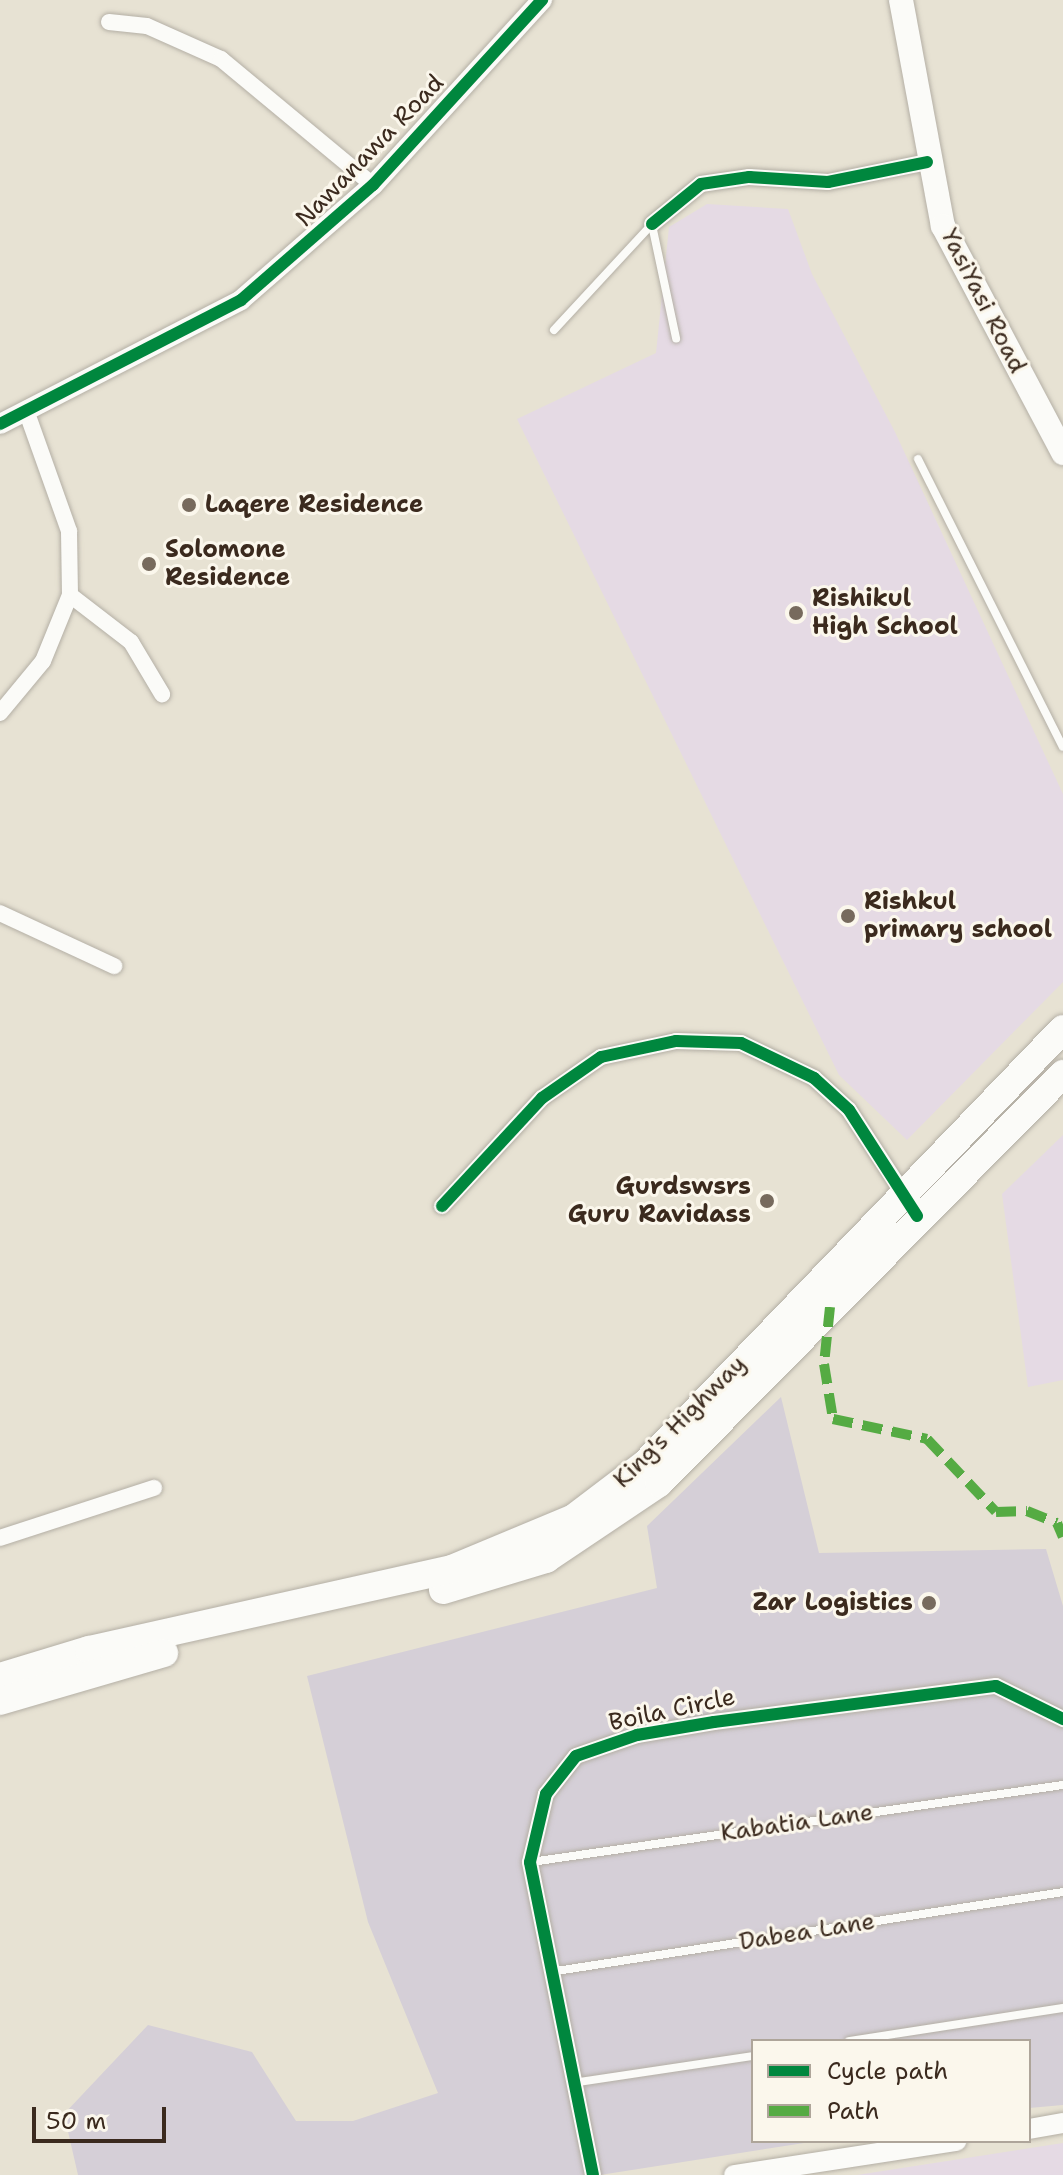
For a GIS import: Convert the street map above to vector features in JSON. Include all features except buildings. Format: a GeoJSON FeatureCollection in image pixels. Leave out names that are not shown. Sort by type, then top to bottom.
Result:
{"type":"FeatureCollection","features":[{"type":"Feature","properties":{"kind":"highway","name":"King's Highway"},"geometry":{"type":"LineString","coordinates":[[0,1677],[89,1650],[452,1569],[562,1525],[645,1464],[901,1190],[1063,1029]]}},
{"type":"Feature","properties":{"kind":"highway","name":"King's Highway"},"geometry":{"type":"LineString","coordinates":[[0,1701],[97,1669],[456,1588],[546,1559],[659,1483],[917,1216],[1063,1074]]}},
{"type":"Feature","properties":{"kind":"main road","name":"YasiYasi Road"},"geometry":{"type":"LineString","coordinates":[[901,0],[927,162],[943,226],[1063,453]]}},
{"type":"Feature","properties":{"kind":"street","name":"Nawanawa Road"},"geometry":{"type":"LineString","coordinates":[[0,424],[27,413],[241,300],[373,185],[542,0]]}},
{"type":"Feature","properties":{"kind":"street"},"geometry":{"type":"LineString","coordinates":[[109,22],[147,26],[221,59],[373,185]]}},
{"type":"Feature","properties":{"kind":"street"},"geometry":{"type":"LineString","coordinates":[[652,224],[687,192],[712,182],[828,182],[927,162]]}},
{"type":"Feature","properties":{"kind":"street"},"geometry":{"type":"LineString","coordinates":[[0,713],[43,661],[70,595],[69,531],[27,413]]}},
{"type":"Feature","properties":{"kind":"street"},"geometry":{"type":"LineString","coordinates":[[70,595],[131,642],[162,694]]}},
{"type":"Feature","properties":{"kind":"street"},"geometry":{"type":"LineString","coordinates":[[0,913],[114,966]]}},
{"type":"Feature","properties":{"kind":"street"},"geometry":{"type":"LineString","coordinates":[[442,1206],[542,1098],[601,1057],[676,1041],[741,1043],[814,1078],[849,1110],[917,1216]]}},
{"type":"Feature","properties":{"kind":"street"},"geometry":{"type":"LineString","coordinates":[[0,1538],[154,1488]]}},
{"type":"Feature","properties":{"kind":"street","name":"Boila Circle"},"geometry":{"type":"LineString","coordinates":[[593,2175],[572,2083],[530,1862],[546,1794],[576,1756],[637,1735],[996,1686],[1063,1719]]}},
{"type":"Feature","properties":{"kind":"street"},"geometry":{"type":"LineString","coordinates":[[1031,2129],[1063,2123]]}},
{"type":"Feature","properties":{"kind":"street"},"geometry":{"type":"LineString","coordinates":[[734,2175],[943,2143]]}},
{"type":"Feature","properties":{"kind":"lane"},"geometry":{"type":"LineString","coordinates":[[554,330],[652,224]]}},
{"type":"Feature","properties":{"kind":"lane"},"geometry":{"type":"LineString","coordinates":[[652,224],[676,338]]}},
{"type":"Feature","properties":{"kind":"lane"},"geometry":{"type":"LineString","coordinates":[[918,459],[1063,747]]}},
{"type":"Feature","properties":{"kind":"lane","name":"Kabatia Lane"},"geometry":{"type":"LineString","coordinates":[[530,1862],[1063,1785]]}},
{"type":"Feature","properties":{"kind":"lane","name":"Dabea Lane"},"geometry":{"type":"LineString","coordinates":[[550,1972],[1063,1892]]}},
{"type":"Feature","properties":{"kind":"lane"},"geometry":{"type":"LineString","coordinates":[[862,2039],[1063,2008]]}},
{"type":"Feature","properties":{"kind":"lane"},"geometry":{"type":"LineString","coordinates":[[572,2083],[751,2056]]}},
{"type":"Feature","properties":{"kind":"shaded area","name":"Rishikul High School"},"geometry":{"type":"Polygon","coordinates":[[[707,204],[788,209],[812,274],[895,432],[1063,794],[1063,982],[907,1140],[839,1075],[517,419],[656,353],[669,227],[707,204]]]}},
{"type":"Feature","properties":{"kind":"shaded area"},"geometry":{"type":"Polygon","coordinates":[[[1063,1135],[1063,1380],[1028,1387],[1002,1194],[1063,1135]]]}},
{"type":"Feature","properties":{"kind":"shaded area"},"geometry":{"type":"Polygon","coordinates":[[[781,1397],[819,1553],[1046,1549],[1063,1606],[1063,2105],[1031,2108],[1031,2039],[751,2039],[751,2143],[804,2143],[600,2175],[78,2175],[64,2114],[148,2025],[252,2052],[296,2121],[353,2121],[438,2093],[368,1922],[307,1676],[657,1588],[647,1526],[781,1397]]]}},
{"type":"Feature","properties":{"kind":"shaded area"},"geometry":{"type":"Polygon","coordinates":[[[1063,2143],[1063,2175],[857,2175],[1063,2143]]]}},
{"type":"Feature","properties":{"kind":"marked path"},"geometry":{"type":"LineString","coordinates":[[830,1307],[824,1364],[833,1419],[927,1439],[996,1512],[1027,1511],[1057,1523],[1063,1537]]}},
{"type":"Feature","properties":{"kind":"cycle path"},"geometry":{"type":"LineString","coordinates":[[0,424],[241,300],[373,185],[542,0]]}},
{"type":"Feature","properties":{"kind":"cycle path"},"geometry":{"type":"LineString","coordinates":[[652,224],[701,184],[749,177],[828,182],[927,162]]}},
{"type":"Feature","properties":{"kind":"cycle path"},"geometry":{"type":"LineString","coordinates":[[442,1206],[542,1098],[601,1057],[676,1041],[741,1043],[814,1078],[849,1110],[917,1216]]}},
{"type":"Feature","properties":{"kind":"cycle path"},"geometry":{"type":"LineString","coordinates":[[593,2175],[530,1862],[546,1794],[576,1756],[637,1735],[714,1722],[996,1686],[1063,1719]]}},
{"type":"Feature","properties":{"kind":"place","name":"Laqere Residence"},"geometry":{"type":"Point","coordinates":[189,505]}},
{"type":"Feature","properties":{"kind":"place","name":"Solomone Residence"},"geometry":{"type":"Point","coordinates":[149,564]}},
{"type":"Feature","properties":{"kind":"place","name":"Rishikul High School"},"geometry":{"type":"Point","coordinates":[796,613]}},
{"type":"Feature","properties":{"kind":"place","name":"Rishkul primary school"},"geometry":{"type":"Point","coordinates":[848,916]}},
{"type":"Feature","properties":{"kind":"place","name":"Gurdswsrs Guru Ravidass"},"geometry":{"type":"Point","coordinates":[767,1201]}},
{"type":"Feature","properties":{"kind":"place","name":"Zar Logistics"},"geometry":{"type":"Point","coordinates":[929,1603]}}]}
